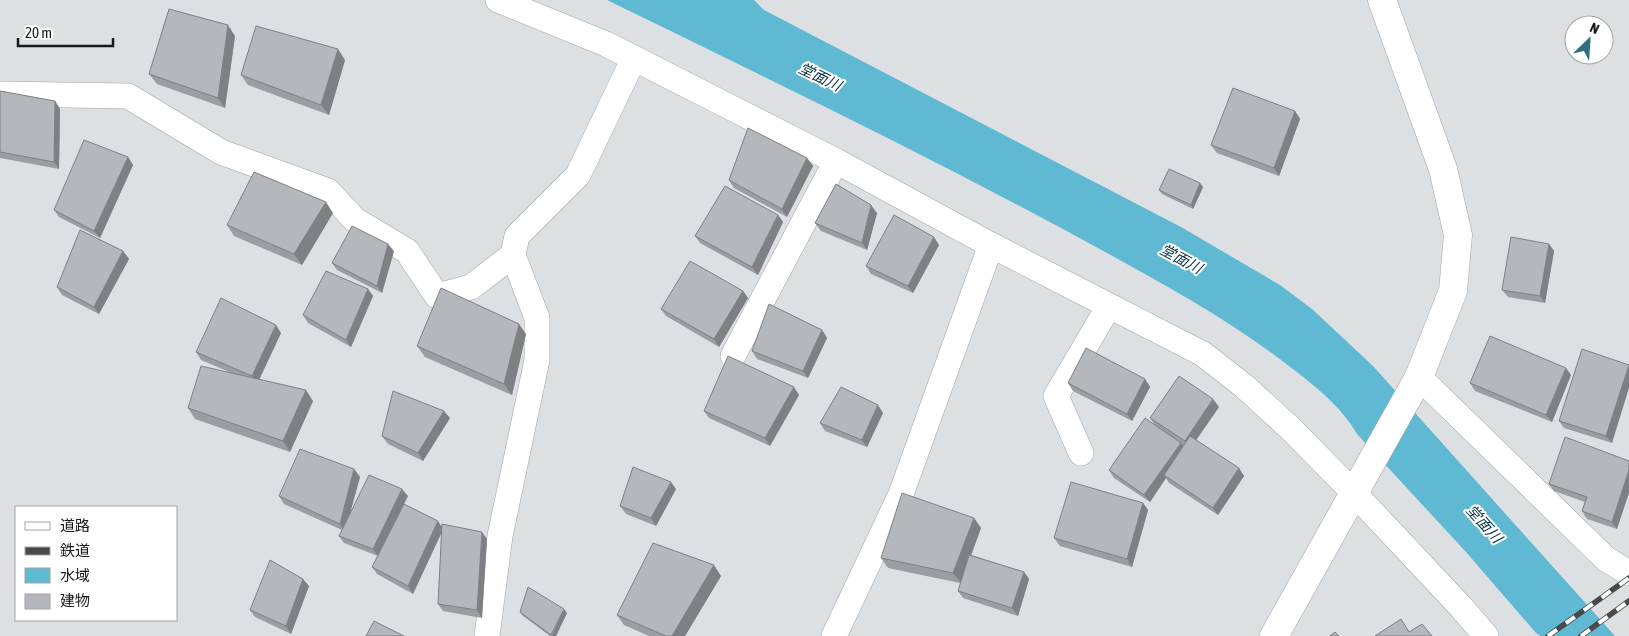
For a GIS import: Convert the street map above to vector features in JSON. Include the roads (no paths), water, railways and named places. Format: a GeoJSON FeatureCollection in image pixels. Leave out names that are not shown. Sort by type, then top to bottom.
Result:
{"type":"FeatureCollection","features":[{"type":"Feature","properties":{"kind":"street"},"geometry":{"type":"LineString","coordinates":[[498,0],[606,44],[634,58],[836,161],[990,245],[1203,354],[1237,380],[1291,430],[1355,494],[1486,636]]}},
{"type":"Feature","properties":{"kind":"street"},"geometry":{"type":"LineString","coordinates":[[1274,636],[1419,378],[1453,291],[1458,235],[1443,169],[1382,0]]}},
{"type":"Feature","properties":{"kind":"street"},"geometry":{"type":"LineString","coordinates":[[487,636],[500,536],[537,360],[537,318],[513,255],[517,236],[578,175],[634,58]]}},
{"type":"Feature","properties":{"kind":"street"},"geometry":{"type":"LineString","coordinates":[[0,94],[128,96],[221,152],[328,191],[355,220],[408,251],[436,296],[471,288],[513,255]]}},
{"type":"Feature","properties":{"kind":"street"},"geometry":{"type":"LineString","coordinates":[[733,356],[836,161]]}},
{"type":"Feature","properties":{"kind":"street"},"geometry":{"type":"LineString","coordinates":[[834,636],[901,494],[990,245]]}},
{"type":"Feature","properties":{"kind":"street"},"geometry":{"type":"LineString","coordinates":[[1081,453],[1056,396],[1109,306]]}},
{"type":"Feature","properties":{"kind":"street"},"geometry":{"type":"LineString","coordinates":[[1419,378],[1606,559],[1629,573]]}},
{"type":"Feature","properties":{"kind":"water","name":"堂面川"},"geometry":{"type":"Polygon","coordinates":[[[607,0],[754,0],[764,10],[1181,227],[1280,285],[1312,309],[1373,366],[1615,636],[1541,636],[1536,633],[1466,552],[1357,434],[1335,405],[1289,366],[1223,320],[1131,266],[983,187],[607,0]]]}},
{"type":"Feature","properties":{"kind":"railway"},"geometry":{"type":"LineString","coordinates":[[1548,636],[1629,578]]}},
{"type":"Feature","properties":{"kind":"railway"},"geometry":{"type":"LineString","coordinates":[[1581,636],[1629,601]]}}]}
